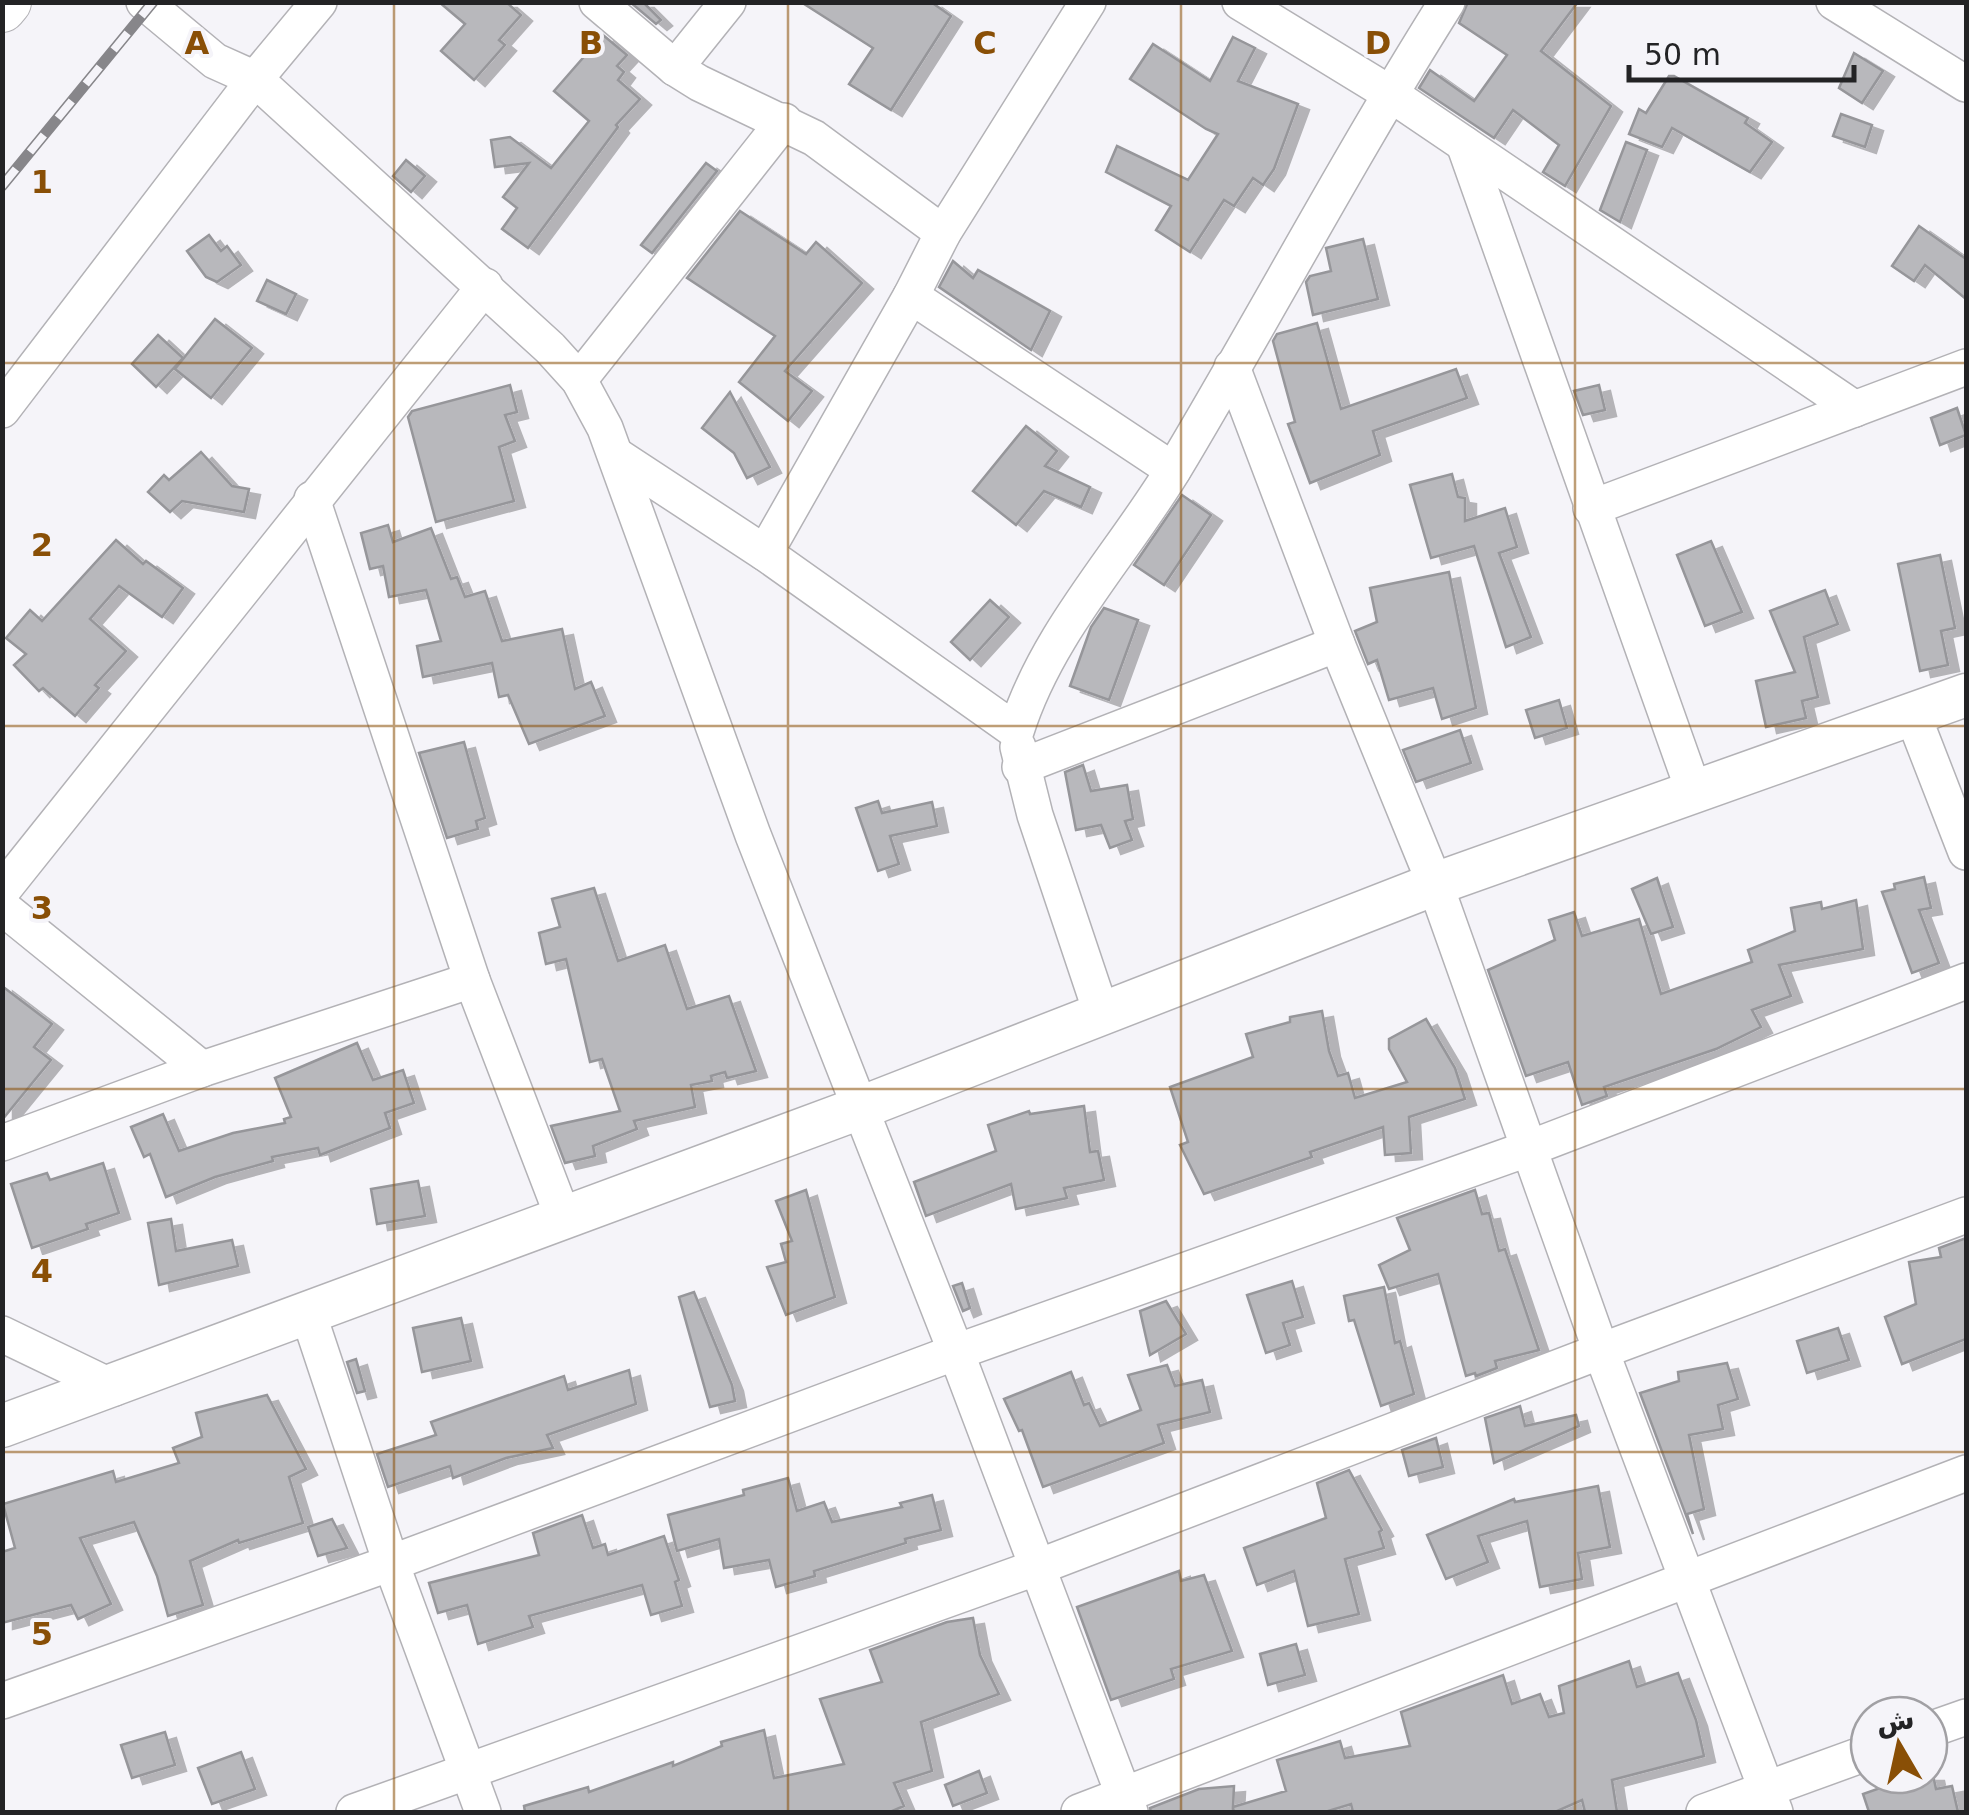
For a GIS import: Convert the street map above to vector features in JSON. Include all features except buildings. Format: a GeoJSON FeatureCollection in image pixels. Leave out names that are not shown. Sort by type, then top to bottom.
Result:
{"type":"FeatureCollection","features":[{"type":"Feature","properties":{"kind":"street"},"geometry":{"type":"LineString","coordinates":[[144,2],[215,61],[255,79],[485,286],[580,380],[617,456],[753,835],[956,1352],[1127,1805]]}},
{"type":"Feature","properties":{"kind":"street"},"geometry":{"type":"LineString","coordinates":[[2,410],[255,79],[319,2]]}},
{"type":"Feature","properties":{"kind":"street"},"geometry":{"type":"LineString","coordinates":[[597,2],[674,68],[814,138],[943,234]]}},
{"type":"Feature","properties":{"kind":"street"},"geometry":{"type":"LineString","coordinates":[[674,68],[728,2]]}},
{"type":"Feature","properties":{"kind":"street"},"geometry":{"type":"LineString","coordinates":[[765,552],[943,234],[1088,2]]}},
{"type":"Feature","properties":{"kind":"street"},"geometry":{"type":"LineString","coordinates":[[1240,2],[1390,93],[1855,409]]}},
{"type":"Feature","properties":{"kind":"street"},"geometry":{"type":"LineString","coordinates":[[1102,1012],[1020,768],[1016,732],[1027,694],[1048,654],[1173,470],[1390,93],[1447,2]]}},
{"type":"Feature","properties":{"kind":"street"},"geometry":{"type":"LineString","coordinates":[[1834,2],[1966,84]]}},
{"type":"Feature","properties":{"kind":"street"},"geometry":{"type":"LineString","coordinates":[[580,380],[784,121]]}},
{"type":"Feature","properties":{"kind":"street"},"geometry":{"type":"LineString","coordinates":[[1464,144],[1694,792]]}},
{"type":"Feature","properties":{"kind":"street"},"geometry":{"type":"LineString","coordinates":[[2,891],[485,286]]}},
{"type":"Feature","properties":{"kind":"street"},"geometry":{"type":"LineString","coordinates":[[911,296],[1173,470]]}},
{"type":"Feature","properties":{"kind":"street"},"geometry":{"type":"LineString","coordinates":[[1591,508],[1966,367]]}},
{"type":"Feature","properties":{"kind":"street"},"geometry":{"type":"LineString","coordinates":[[1232,368],[1337,644],[1435,884],[1602,1351],[1771,1800]]}},
{"type":"Feature","properties":{"kind":"street"},"geometry":{"type":"LineString","coordinates":[[617,456],[765,552],[1016,732]]}},
{"type":"Feature","properties":{"kind":"street"},"geometry":{"type":"LineString","coordinates":[[312,499],[472,980],[563,1217]]}},
{"type":"Feature","properties":{"kind":"street"},"geometry":{"type":"LineString","coordinates":[[1020,768],[1337,644]]}},
{"type":"Feature","properties":{"kind":"street"},"geometry":{"type":"LineString","coordinates":[[2,1426],[114,1388],[860,1108],[1435,884],[1966,695]]}},
{"type":"Feature","properties":{"kind":"street"},"geometry":{"type":"LineString","coordinates":[[1912,713],[1966,852]]}},
{"type":"Feature","properties":{"kind":"street"},"geometry":{"type":"LineString","coordinates":[[2,907],[202,1069]]}},
{"type":"Feature","properties":{"kind":"street"},"geometry":{"type":"LineString","coordinates":[[2,1143],[202,1069],[472,980]]}},
{"type":"Feature","properties":{"kind":"street"},"geometry":{"type":"LineString","coordinates":[[2,1701],[392,1562],[956,1352],[1530,1148],[1966,981]]}},
{"type":"Feature","properties":{"kind":"street"},"geometry":{"type":"LineString","coordinates":[[354,1812],[1038,1567],[1966,1215]]}},
{"type":"Feature","properties":{"kind":"street"},"geometry":{"type":"LineString","coordinates":[[308,1313],[392,1562],[484,1812]]}},
{"type":"Feature","properties":{"kind":"street"},"geometry":{"type":"LineString","coordinates":[[2,1334],[114,1388]]}},
{"type":"Feature","properties":{"kind":"street"},"geometry":{"type":"LineString","coordinates":[[1080,1812],[1127,1805],[1686,1579],[1966,1473]]}},
{"type":"Feature","properties":{"kind":"street"},"geometry":{"type":"LineString","coordinates":[[1704,1812],[1771,1800],[1849,1762]]}},
{"type":"Feature","properties":{"kind":"railway"},"geometry":{"type":"LineString","coordinates":[[2,186],[153,2]]}}]}
